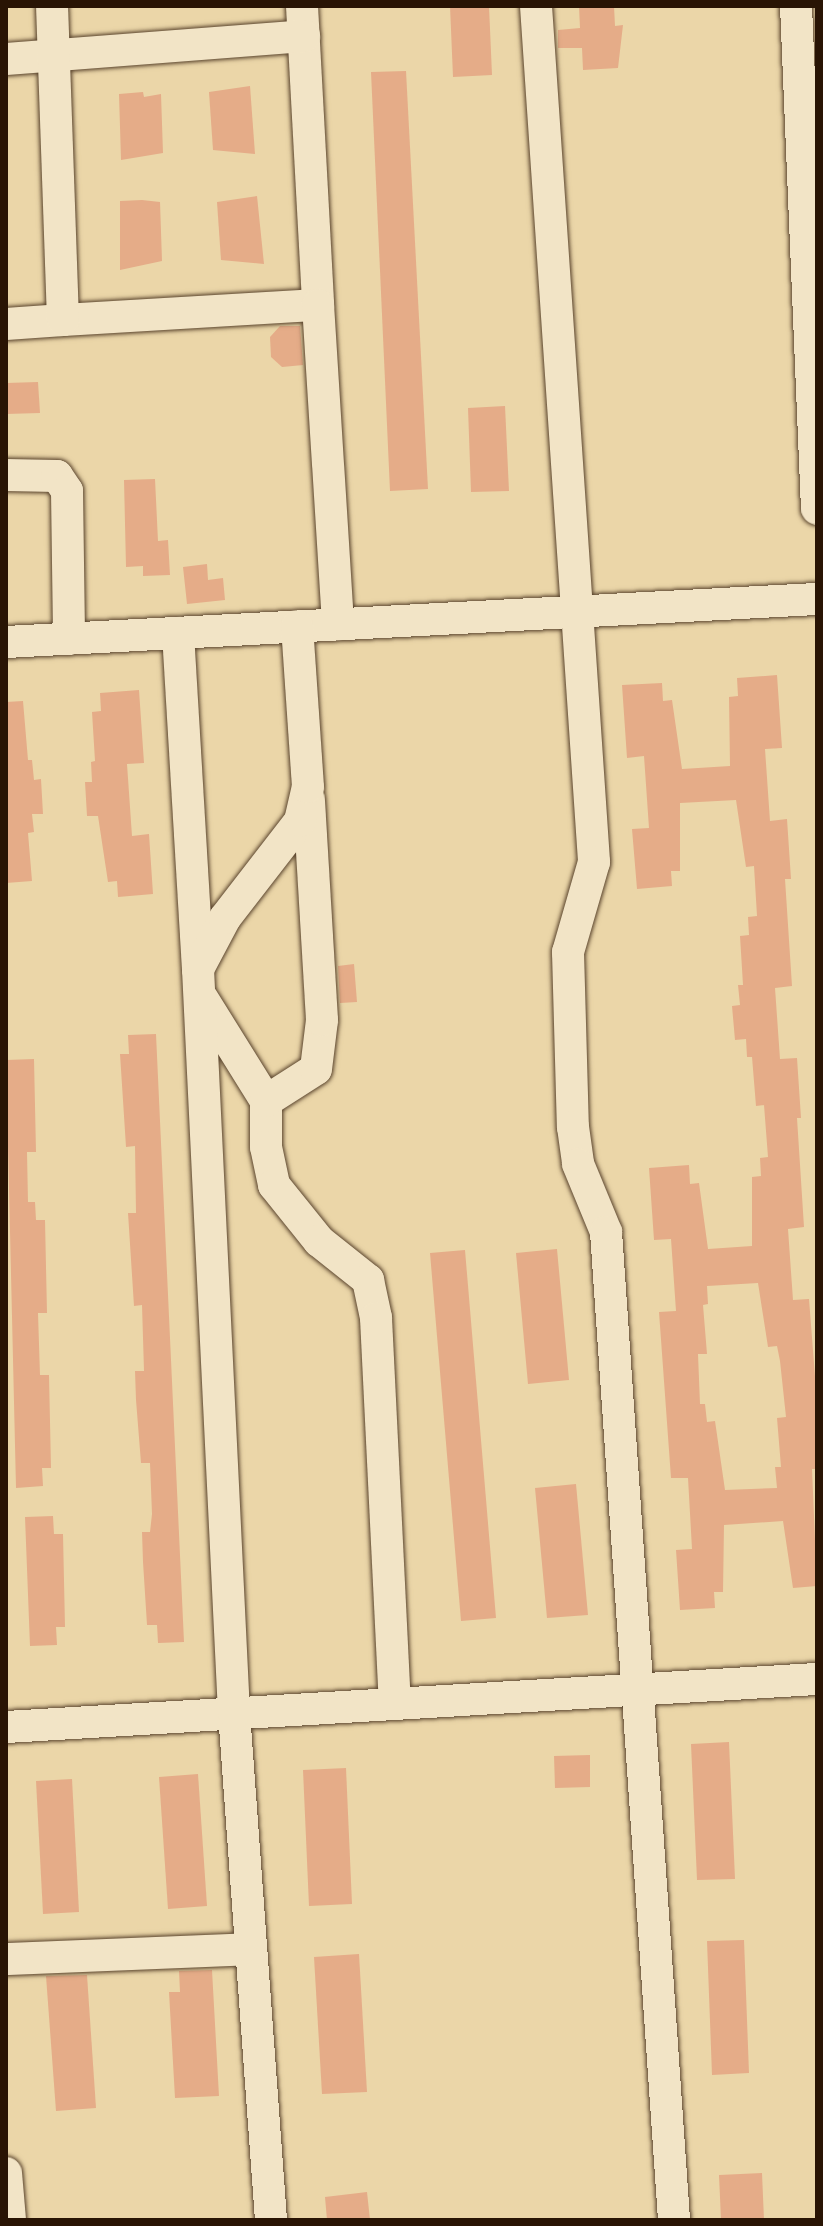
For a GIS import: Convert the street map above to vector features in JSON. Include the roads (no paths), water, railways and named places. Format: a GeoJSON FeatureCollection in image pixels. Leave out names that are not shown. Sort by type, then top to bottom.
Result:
{"type":"FeatureCollection","features":[{"type":"Feature","properties":{"kind":"street"},"geometry":{"type":"LineString","coordinates":[[52,6],[63,320]]}},
{"type":"Feature","properties":{"kind":"street"},"geometry":{"type":"LineString","coordinates":[[536,6],[594,862],[568,952],[573,1127],[584,1186],[606,1232],[641,1689],[674,2220]]}},
{"type":"Feature","properties":{"kind":"street"},"geometry":{"type":"LineString","coordinates":[[796,6],[817,509]]}},
{"type":"Feature","properties":{"kind":"street"},"geometry":{"type":"LineString","coordinates":[[6,59],[55,56],[303,21],[338,624]]}},
{"type":"Feature","properties":{"kind":"street"},"geometry":{"type":"LineString","coordinates":[[6,324],[318,305]]}},
{"type":"Feature","properties":{"kind":"street"},"geometry":{"type":"LineString","coordinates":[[6,475],[57,476],[67,491],[69,639]]}},
{"type":"Feature","properties":{"kind":"street"},"geometry":{"type":"LineString","coordinates":[[6,642],[817,599]]}},
{"type":"Feature","properties":{"kind":"street"},"geometry":{"type":"LineString","coordinates":[[266,1101],[316,1069],[322,1020],[297,626]]}},
{"type":"Feature","properties":{"kind":"street"},"geometry":{"type":"LineString","coordinates":[[178,633],[199,982],[234,1713],[271,2220]]}},
{"type":"Feature","properties":{"kind":"street"},"geometry":{"type":"LineString","coordinates":[[199,982],[225,918],[300,821],[308,787]]}},
{"type":"Feature","properties":{"kind":"street"},"geometry":{"type":"LineString","coordinates":[[199,982],[266,1101],[266,1147],[274,1185],[319,1241],[368,1280],[376,1318],[395,1703]]}},
{"type":"Feature","properties":{"kind":"street"},"geometry":{"type":"LineString","coordinates":[[6,1727],[817,1679]]}},
{"type":"Feature","properties":{"kind":"street"},"geometry":{"type":"LineString","coordinates":[[6,1959],[251,1949]]}},
{"type":"Feature","properties":{"kind":"street"},"geometry":{"type":"LineString","coordinates":[[6,2173],[10,2220]]}}]}
